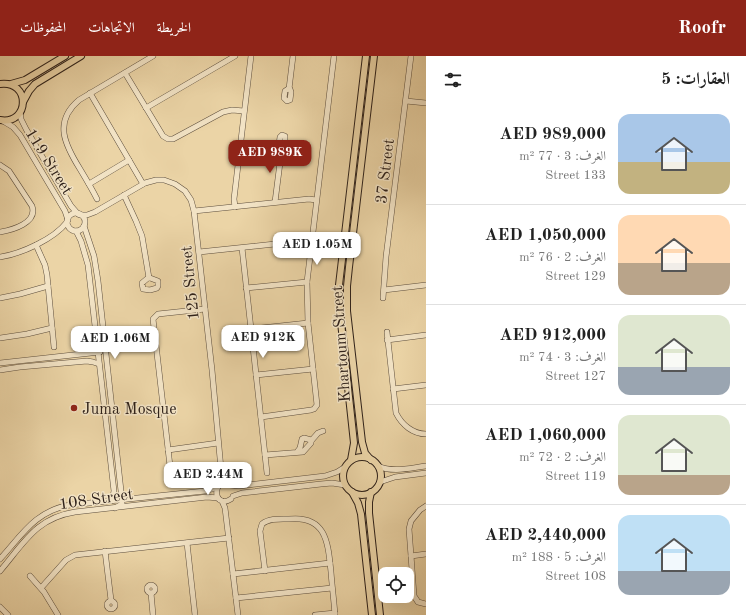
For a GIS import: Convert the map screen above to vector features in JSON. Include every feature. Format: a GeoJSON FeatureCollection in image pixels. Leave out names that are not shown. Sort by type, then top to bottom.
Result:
{"type":"FeatureCollection","features":[{"type":"Feature","properties":{"kind":"main road"},"geometry":{"type":"LineString","coordinates":[[1,83],[11,84],[25,80],[65,56]]}},
{"type":"Feature","properties":{"kind":"main road"},"geometry":{"type":"LineString","coordinates":[[2,120],[14,118],[20,112],[23,102],[35,84],[81,56]]}},
{"type":"Feature","properties":{"kind":"main road","name":"Khartoum Street"},"geometry":{"type":"LineString","coordinates":[[351,460],[354,444],[340,313],[339,285],[366,56]]}},
{"type":"Feature","properties":{"kind":"main road","name":"Khartoum Street"},"geometry":{"type":"LineString","coordinates":[[371,460],[366,453],[362,442],[348,319],[347,296],[374,56]]}},
{"type":"Feature","properties":{"kind":"main road"},"geometry":{"type":"LineString","coordinates":[[11,84],[18,89],[23,97],[23,102]]}},
{"type":"Feature","properties":{"kind":"main road"},"geometry":{"type":"LineString","coordinates":[[372,615],[361,514],[358,503],[352,492],[345,485],[343,476],[345,466],[351,460],[363,457],[371,460],[378,466],[381,474],[380,482],[372,492],[369,502],[380,615]]}},
{"type":"Feature","properties":{"kind":"main road"},"geometry":{"type":"LineString","coordinates":[[352,492],[364,495],[372,492]]}},
{"type":"Feature","properties":{"kind":"street"},"geometry":{"type":"LineString","coordinates":[[98,199],[69,150],[65,140],[65,119],[71,108],[79,100],[153,56]]}},
{"type":"Feature","properties":{"kind":"street"},"geometry":{"type":"LineString","coordinates":[[146,108],[234,56]]}},
{"type":"Feature","properties":{"kind":"street"},"geometry":{"type":"LineString","coordinates":[[235,207],[234,199],[251,56]]}},
{"type":"Feature","properties":{"kind":"street"},"geometry":{"type":"LineString","coordinates":[[289,89],[293,56]]}},
{"type":"Feature","properties":{"kind":"street"},"geometry":{"type":"LineString","coordinates":[[260,417],[311,410],[315,408],[317,402],[308,323],[308,282],[316,200],[334,56]]}},
{"type":"Feature","properties":{"kind":"street","name":"37 Street"},"geometry":{"type":"LineString","coordinates":[[384,298],[386,257],[411,56]]}},
{"type":"Feature","properties":{"kind":"street"},"geometry":{"type":"LineString","coordinates":[[125,73],[163,136],[170,140],[219,113],[232,110],[244,112]]}},
{"type":"Feature","properties":{"kind":"street"},"geometry":{"type":"LineString","coordinates":[[90,93],[143,184]]}},
{"type":"Feature","properties":{"kind":"street"},"geometry":{"type":"LineString","coordinates":[[406,101],[426,103]]}},
{"type":"Feature","properties":{"kind":"street","name":"119 Street"},"geometry":{"type":"LineString","coordinates":[[20,112],[26,129],[71,206],[79,214]]}},
{"type":"Feature","properties":{"kind":"street","name":"119 Street"},"geometry":{"type":"LineString","coordinates":[[2,120],[13,127],[20,135],[65,211],[67,221]]}},
{"type":"Feature","properties":{"kind":"street"},"geometry":{"type":"LineString","coordinates":[[275,202],[282,147]]}},
{"type":"Feature","properties":{"kind":"street"},"geometry":{"type":"LineString","coordinates":[[89,184],[129,160]]}},
{"type":"Feature","properties":{"kind":"street"},"geometry":{"type":"LineString","coordinates":[[0,166],[9,171],[33,209],[32,218],[14,228],[0,232]]}},
{"type":"Feature","properties":{"kind":"street","name":"125 Street"},"geometry":{"type":"LineString","coordinates":[[79,214],[87,215],[95,212],[143,184],[152,181],[160,180],[175,184],[185,191],[189,197],[194,211],[212,370],[222,475],[218,487]]}},
{"type":"Feature","properties":{"kind":"street"},"geometry":{"type":"LineString","coordinates":[[124,195],[142,236],[149,278]]}},
{"type":"Feature","properties":{"kind":"street"},"geometry":{"type":"LineString","coordinates":[[194,211],[275,202],[309,199],[316,200]]}},
{"type":"Feature","properties":{"kind":"street","name":"125 Street"},"geometry":{"type":"LineString","coordinates":[[84,224],[95,212]]}},
{"type":"Feature","properties":{"kind":"street"},"geometry":{"type":"LineString","coordinates":[[0,257],[22,251],[36,245],[59,230],[73,214],[79,214],[84,218],[84,224],[95,265],[122,500],[122,504],[116,508]]}},
{"type":"Feature","properties":{"kind":"street"},"geometry":{"type":"LineString","coordinates":[[67,221],[68,226],[74,230],[81,241],[88,265],[114,493],[110,501]]}},
{"type":"Feature","properties":{"kind":"street"},"geometry":{"type":"LineString","coordinates":[[59,230],[80,230],[84,224]]}},
{"type":"Feature","properties":{"kind":"street"},"geometry":{"type":"LineString","coordinates":[[199,252],[312,240]]}},
{"type":"Feature","properties":{"kind":"street"},"geometry":{"type":"LineString","coordinates":[[36,245],[45,265],[54,347]]}},
{"type":"Feature","properties":{"kind":"street"},"geometry":{"type":"LineString","coordinates":[[242,248],[267,473]]}},
{"type":"Feature","properties":{"kind":"street"},"geometry":{"type":"LineString","coordinates":[[246,288],[308,282]]}},
{"type":"Feature","properties":{"kind":"street"},"geometry":{"type":"LineString","coordinates":[[384,290],[426,285]]}},
{"type":"Feature","properties":{"kind":"street"},"geometry":{"type":"LineString","coordinates":[[0,298],[48,286]]}},
{"type":"Feature","properties":{"kind":"street"},"geometry":{"type":"LineString","coordinates":[[170,466],[154,328],[156,318],[164,314],[205,309]]}},
{"type":"Feature","properties":{"kind":"street"},"geometry":{"type":"LineString","coordinates":[[251,329],[308,323]]}},
{"type":"Feature","properties":{"kind":"street"},"geometry":{"type":"LineString","coordinates":[[0,338],[52,328]]}},
{"type":"Feature","properties":{"kind":"street"},"geometry":{"type":"LineString","coordinates":[[386,332],[396,411],[401,422],[415,432],[426,434]]}},
{"type":"Feature","properties":{"kind":"street"},"geometry":{"type":"LineString","coordinates":[[387,340],[426,335]]}},
{"type":"Feature","properties":{"kind":"street"},"geometry":{"type":"LineString","coordinates":[[0,363],[100,352],[103,355],[107,370]]}},
{"type":"Feature","properties":{"kind":"street"},"geometry":{"type":"LineString","coordinates":[[12,368],[34,364],[34,359]]}},
{"type":"Feature","properties":{"kind":"street"},"geometry":{"type":"LineString","coordinates":[[0,370],[87,361],[99,364]]}},
{"type":"Feature","properties":{"kind":"street"},"geometry":{"type":"LineString","coordinates":[[256,375],[313,369]]}},
{"type":"Feature","properties":{"kind":"street"},"geometry":{"type":"LineString","coordinates":[[393,389],[426,385]]}},
{"type":"Feature","properties":{"kind":"street"},"geometry":{"type":"LineString","coordinates":[[265,455],[301,452],[306,450],[318,433],[323,431]]}},
{"type":"Feature","properties":{"kind":"street"},"geometry":{"type":"LineString","coordinates":[[107,434],[112,449],[114,450],[116,447]]}},
{"type":"Feature","properties":{"kind":"street"},"geometry":{"type":"LineString","coordinates":[[297,452],[300,448],[302,439],[310,439],[311,441]]}},
{"type":"Feature","properties":{"kind":"street"},"geometry":{"type":"LineString","coordinates":[[168,450],[218,444]]}},
{"type":"Feature","properties":{"kind":"street"},"geometry":{"type":"LineString","coordinates":[[238,615],[226,508],[216,492],[218,487],[223,484],[239,486],[325,476],[337,472],[345,466]]}},
{"type":"Feature","properties":{"kind":"street"},"geometry":{"type":"LineString","coordinates":[[378,466],[387,469],[395,469],[426,466]]}},
{"type":"Feature","properties":{"kind":"street"},"geometry":{"type":"LineString","coordinates":[[380,482],[395,477],[426,473]]}},
{"type":"Feature","properties":{"kind":"street"},"geometry":{"type":"LineString","coordinates":[[222,475],[233,489],[232,498],[226,508]]}},
{"type":"Feature","properties":{"kind":"street"},"geometry":{"type":"LineString","coordinates":[[220,500],[226,502],[242,493],[332,483],[345,485]]}},
{"type":"Feature","properties":{"kind":"street","name":"108 Street"},"geometry":{"type":"LineString","coordinates":[[0,559],[36,520],[49,511],[70,505],[205,491],[218,487]]}},
{"type":"Feature","properties":{"kind":"street","name":"108 Street"},"geometry":{"type":"LineString","coordinates":[[0,571],[38,527],[54,517],[75,512],[207,497],[220,500]]}},
{"type":"Feature","properties":{"kind":"street"},"geometry":{"type":"LineString","coordinates":[[426,506],[420,510],[410,524],[408,532],[414,588],[418,598],[426,603]]}},
{"type":"Feature","properties":{"kind":"street"},"geometry":{"type":"LineString","coordinates":[[265,571],[261,538],[268,522],[298,518],[307,520],[316,525],[327,540],[335,614],[315,615]]}},
{"type":"Feature","properties":{"kind":"street"},"geometry":{"type":"LineString","coordinates":[[41,588],[70,557],[78,554],[229,538]]}},
{"type":"Feature","properties":{"kind":"street"},"geometry":{"type":"LineString","coordinates":[[14,543],[11,550],[12,552],[16,553]]}},
{"type":"Feature","properties":{"kind":"street"},"geometry":{"type":"LineString","coordinates":[[187,543],[195,615]]}},
{"type":"Feature","properties":{"kind":"street"},"geometry":{"type":"LineString","coordinates":[[105,552],[111,600]]}},
{"type":"Feature","properties":{"kind":"street"},"geometry":{"type":"LineString","coordinates":[[411,556],[426,554]]}},
{"type":"Feature","properties":{"kind":"street"},"geometry":{"type":"LineString","coordinates":[[233,574],[330,564]]}},
{"type":"Feature","properties":{"kind":"street"},"geometry":{"type":"LineString","coordinates":[[30,576],[41,588],[58,615]]}},
{"type":"Feature","properties":{"kind":"street"},"geometry":{"type":"LineString","coordinates":[[236,598],[332,588]]}},
{"type":"Feature","properties":{"kind":"street"},"geometry":{"type":"LineString","coordinates":[[151,593],[153,615]]}},
{"type":"Feature","properties":{"kind":"street"},"geometry":{"type":"LineString","coordinates":[[0,607],[8,615]]}},
{"type":"Feature","properties":{"kind":"place","name":"Juma Mosque"},"geometry":{"type":"Point","coordinates":[74,408]}}]}
